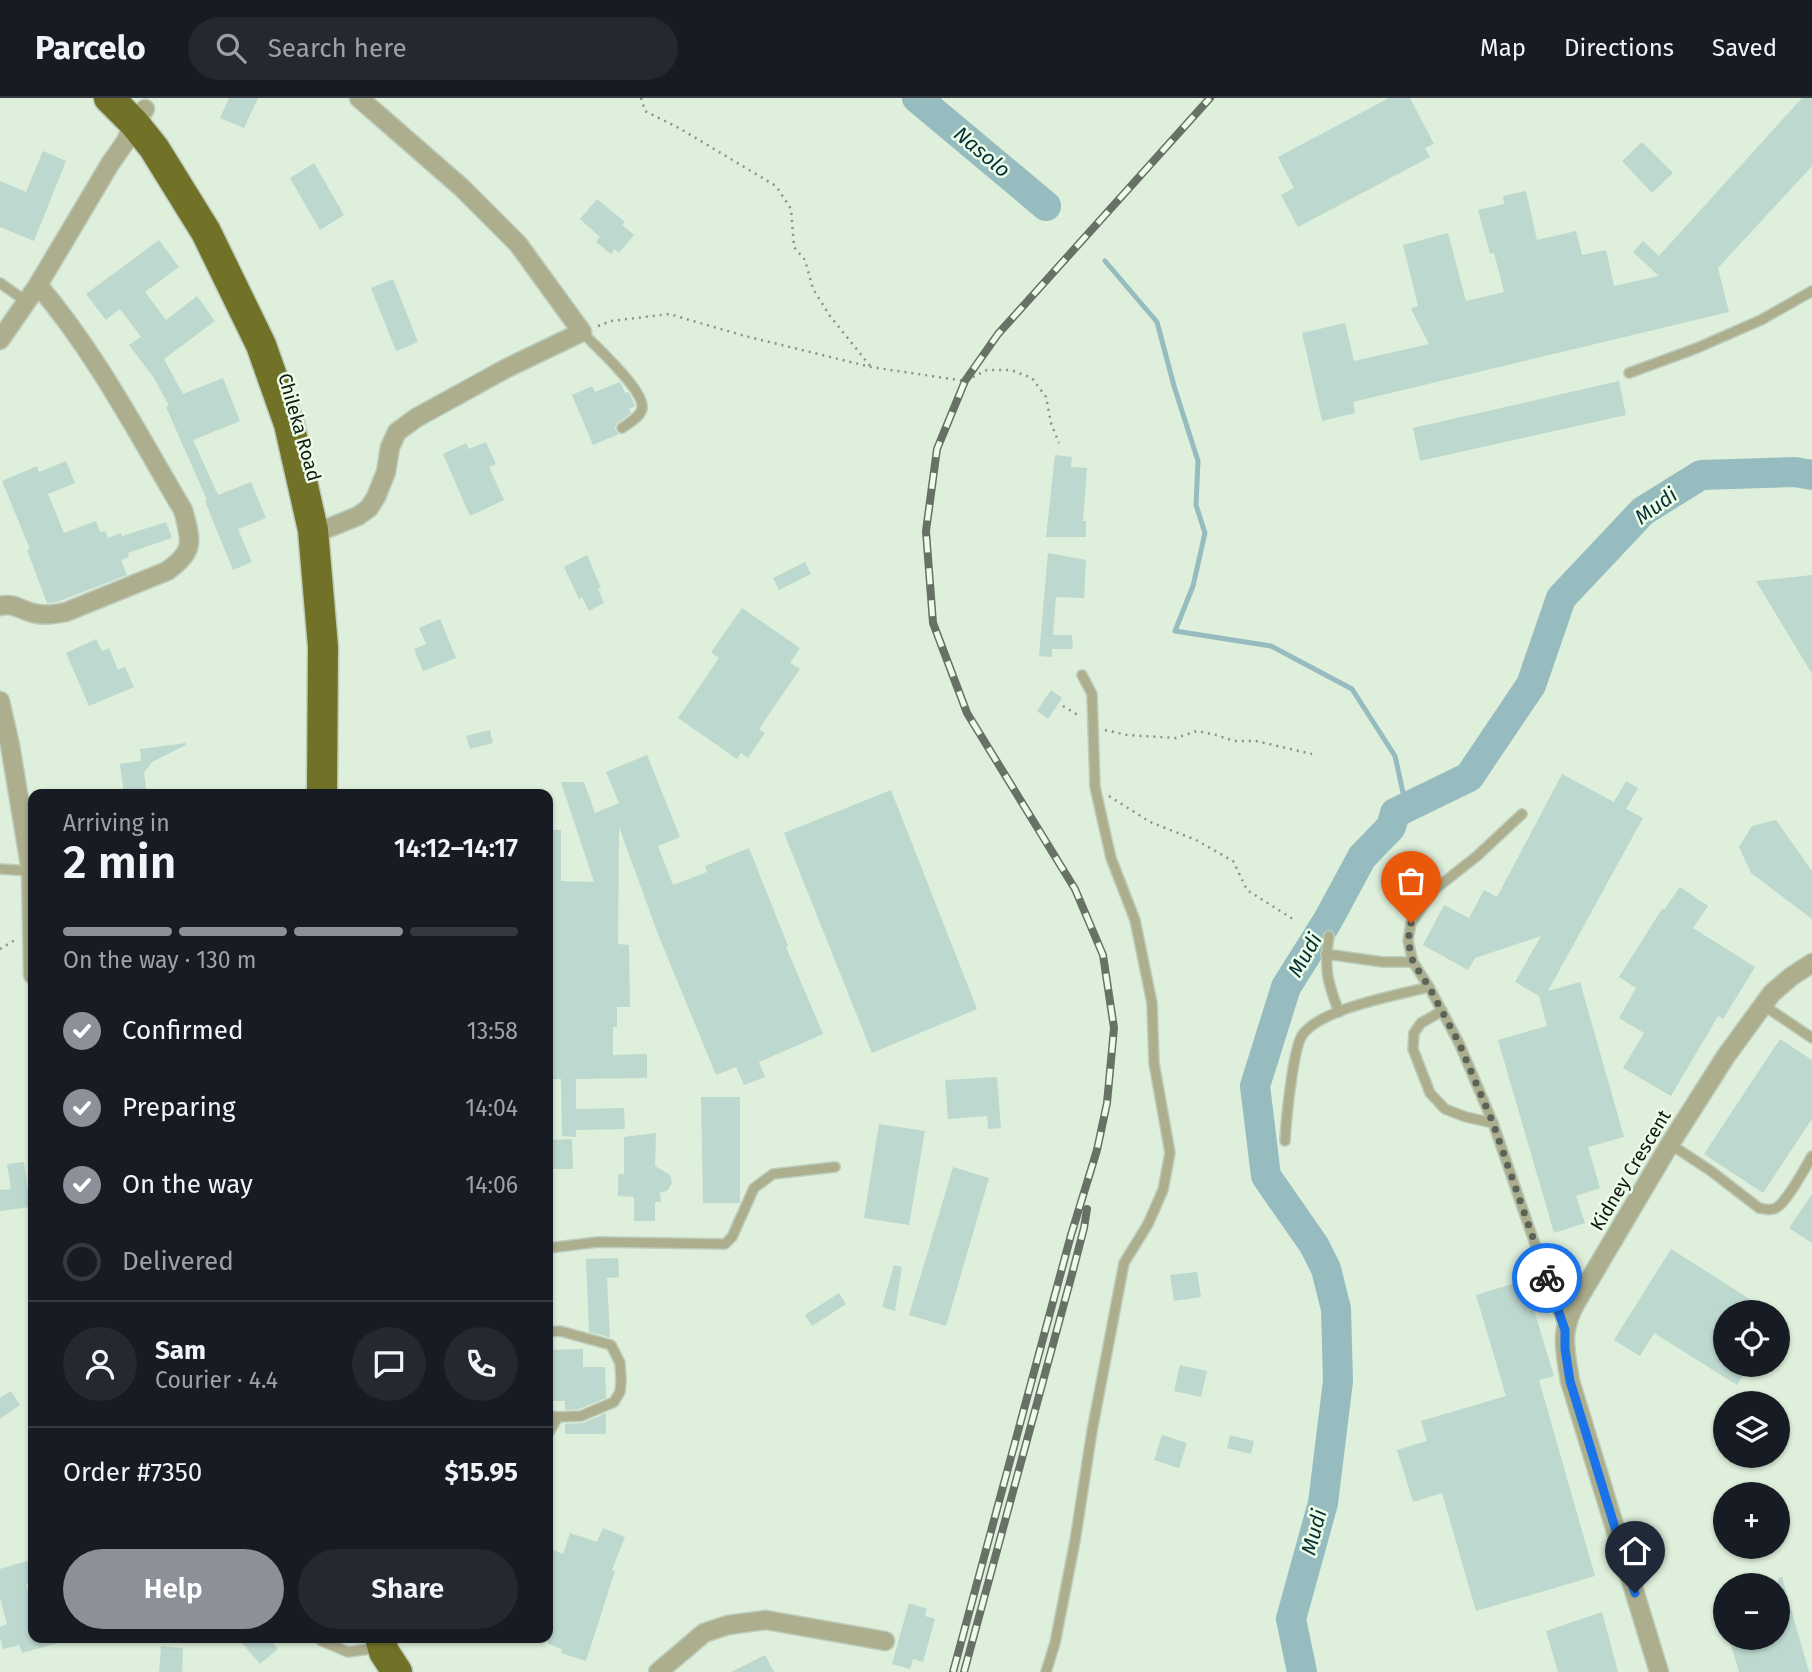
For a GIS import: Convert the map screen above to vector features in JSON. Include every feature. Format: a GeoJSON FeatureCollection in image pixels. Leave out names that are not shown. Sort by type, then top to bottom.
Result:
{"type":"FeatureCollection","features":[{"type":"Feature","properties":{"kind":"highway"},"geometry":{"type":"LineString","coordinates":[[109,98],[138,110],[154,148],[206,232],[261,345],[289,425],[313,530],[323,647],[322,789]]}},
{"type":"Feature","properties":{"kind":"highway","name":"Chileka Road"},"geometry":{"type":"LineString","coordinates":[[138,110],[185,166],[222,229],[261,308],[313,461],[326,528],[336,655],[335,789]]}},
{"type":"Feature","properties":{"kind":"street"},"geometry":{"type":"LineString","coordinates":[[326,528],[358,516],[369,508],[386,472],[390,447],[397,432],[416,418],[507,368],[582,332],[517,244],[461,187],[359,98]]}},
{"type":"Feature","properties":{"kind":"street"},"geometry":{"type":"LineString","coordinates":[[0,338],[27,303],[126,141],[138,110]]}},
{"type":"Feature","properties":{"kind":"street"},"geometry":{"type":"LineString","coordinates":[[0,606],[16,606],[49,615],[66,612],[167,571],[179,563],[188,551],[190,536],[183,510],[90,353],[38,285]]}},
{"type":"Feature","properties":{"kind":"street"},"geometry":{"type":"LineString","coordinates":[[0,701],[28,853]]}},
{"type":"Feature","properties":{"kind":"street","name":"Kidney Crescent"},"geometry":{"type":"LineString","coordinates":[[1659,1672],[1570,1381],[1565,1349],[1568,1315],[1726,1056],[1772,993],[1791,976],[1812,963]]}},
{"type":"Feature","properties":{"kind":"street"},"geometry":{"type":"LineString","coordinates":[[659,1672],[704,1633],[728,1625],[766,1619],[885,1640]]}},
{"type":"Feature","properties":{"kind":"lane"},"geometry":{"type":"LineString","coordinates":[[0,283],[27,303]]}},
{"type":"Feature","properties":{"kind":"lane"},"geometry":{"type":"LineString","coordinates":[[1629,373],[1697,348],[1761,320],[1812,291]]}},
{"type":"Feature","properties":{"kind":"lane"},"geometry":{"type":"LineString","coordinates":[[582,332],[619,370],[641,399],[643,407],[638,416],[622,428]]}},
{"type":"Feature","properties":{"kind":"lane"},"geometry":{"type":"LineString","coordinates":[[1046,1672],[1055,1643],[1075,1541],[1092,1432],[1124,1263],[1148,1224],[1163,1190],[1170,1153],[1154,1063],[1152,1003],[1135,920],[1111,858],[1095,787],[1092,694],[1082,675]]}},
{"type":"Feature","properties":{"kind":"lane"},"geometry":{"type":"LineString","coordinates":[[1522,814],[1477,856],[1434,890],[1411,923],[1408,941],[1413,962],[1459,1043],[1493,1123],[1565,1330]]}},
{"type":"Feature","properties":{"kind":"lane"},"geometry":{"type":"LineString","coordinates":[[0,869],[28,871]]}},
{"type":"Feature","properties":{"kind":"lane"},"geometry":{"type":"LineString","coordinates":[[1329,936],[1326,954],[1328,982],[1339,1012]]}},
{"type":"Feature","properties":{"kind":"lane"},"geometry":{"type":"LineString","coordinates":[[1326,954],[1383,962],[1413,962]]}},
{"type":"Feature","properties":{"kind":"lane"},"geometry":{"type":"LineString","coordinates":[[1284,1141],[1302,1035],[1317,1023],[1356,1005],[1429,987]]}},
{"type":"Feature","properties":{"kind":"lane"},"geometry":{"type":"LineString","coordinates":[[1763,1005],[1812,1038]]}},
{"type":"Feature","properties":{"kind":"lane"},"geometry":{"type":"LineString","coordinates":[[1442,1011],[1421,1023],[1414,1033],[1413,1049],[1430,1093],[1445,1109],[1493,1123]]}},
{"type":"Feature","properties":{"kind":"lane"},"geometry":{"type":"LineString","coordinates":[[1670,1144],[1711,1171],[1751,1203],[1768,1210],[1776,1209],[1784,1201],[1812,1156]]}},
{"type":"Feature","properties":{"kind":"lane"},"geometry":{"type":"LineString","coordinates":[[553,1247],[598,1242],[725,1244],[732,1237],[754,1188],[773,1174],[835,1167]]}},
{"type":"Feature","properties":{"kind":"lane"},"geometry":{"type":"LineString","coordinates":[[553,1332],[611,1345],[620,1363],[620,1392],[614,1402],[581,1416],[553,1416]]}},
{"type":"Feature","properties":{"kind":"lane"},"geometry":{"type":"LineString","coordinates":[[553,1426],[558,1417]]}},
{"type":"Feature","properties":{"kind":"lane"},"geometry":{"type":"LineString","coordinates":[[327,1643],[348,1652],[380,1653]]}},
{"type":"Feature","properties":{"kind":"path"},"geometry":{"type":"LineString","coordinates":[[641,98],[645,111],[679,128],[776,186],[792,209],[793,247],[805,260],[813,289],[830,316],[871,367]]}},
{"type":"Feature","properties":{"kind":"path"},"geometry":{"type":"LineString","coordinates":[[582,332],[611,321],[669,314],[871,367],[965,381],[987,370],[1011,370],[1032,378],[1045,397],[1059,443]]}},
{"type":"Feature","properties":{"kind":"path"},"geometry":{"type":"LineString","coordinates":[[1063,706],[1093,727],[1127,735],[1176,738],[1197,732],[1234,741],[1256,741],[1312,754]]}},
{"type":"Feature","properties":{"kind":"path"},"geometry":{"type":"LineString","coordinates":[[1095,787],[1150,822],[1196,840],[1233,861],[1247,890],[1296,921]]}},
{"type":"Feature","properties":{"kind":"building"},"geometry":{"type":"Polygon","coordinates":[[[229,98],[258,98],[244,128],[220,118],[229,98]]]}},
{"type":"Feature","properties":{"kind":"building"},"geometry":{"type":"Polygon","coordinates":[[[1389,98],[1410,98],[1434,144],[1425,148],[1430,157],[1298,227],[1281,195],[1294,188],[1278,157],[1389,98]]]}},
{"type":"Feature","properties":{"kind":"building"},"geometry":{"type":"Polygon","coordinates":[[[1802,98],[1812,98],[1812,166],[1718,268],[1729,312],[1353,402],[1355,413],[1322,421],[1302,333],[1345,323],[1354,361],[1429,344],[1411,309],[1418,306],[1403,245],[1448,233],[1466,301],[1504,292],[1494,253],[1490,254],[1478,210],[1504,204],[1503,196],[1526,191],[1537,240],[1576,231],[1582,255],[1606,250],[1614,286],[1659,276],[1633,252],[1643,241],[1659,256],[1802,98]]]}},
{"type":"Feature","properties":{"kind":"building"},"geometry":{"type":"Polygon","coordinates":[[[1642,142],[1673,173],[1652,193],[1622,161],[1642,142]]]}},
{"type":"Feature","properties":{"kind":"building"},"geometry":{"type":"Polygon","coordinates":[[[43,151],[66,161],[34,241],[0,227],[0,181],[26,192],[43,151]]]}},
{"type":"Feature","properties":{"kind":"building"},"geometry":{"type":"Polygon","coordinates":[[[314,163],[344,215],[320,230],[290,178],[314,163]]]}},
{"type":"Feature","properties":{"kind":"building"},"geometry":{"type":"Polygon","coordinates":[[[597,199],[625,222],[622,225],[634,235],[619,253],[615,249],[611,254],[596,242],[600,237],[580,219],[597,199]]]}},
{"type":"Feature","properties":{"kind":"building"},"geometry":{"type":"Polygon","coordinates":[[[159,240],[179,267],[145,292],[166,320],[197,296],[215,321],[164,359],[183,394],[223,378],[240,421],[193,440],[218,495],[251,482],[266,518],[238,529],[252,562],[233,570],[205,501],[207,500],[166,407],[169,406],[154,378],[129,345],[141,337],[120,309],[106,320],[86,294],[159,240]]]}},
{"type":"Feature","properties":{"kind":"building"},"geometry":{"type":"Polygon","coordinates":[[[393,279],[418,342],[396,351],[371,288],[393,279]]]}},
{"type":"Feature","properties":{"kind":"building"},"geometry":{"type":"Polygon","coordinates":[[[1619,381],[1626,415],[1420,461],[1413,428],[1619,381]]]}},
{"type":"Feature","properties":{"kind":"building"},"geometry":{"type":"Polygon","coordinates":[[[620,382],[635,406],[629,409],[631,413],[616,424],[615,429],[619,434],[593,445],[572,395],[592,386],[595,392],[620,382]]]}},
{"type":"Feature","properties":{"kind":"building"},"geometry":{"type":"Polygon","coordinates":[[[486,442],[496,464],[489,467],[504,500],[470,516],[443,454],[466,443],[469,449],[486,442]]]}},
{"type":"Feature","properties":{"kind":"building"},"geometry":{"type":"Polygon","coordinates":[[[1055,455],[1072,457],[1071,467],[1087,468],[1083,521],[1086,521],[1086,537],[1046,537],[1055,455]]]}},
{"type":"Feature","properties":{"kind":"building"},"geometry":{"type":"Polygon","coordinates":[[[66,461],[75,483],[48,494],[64,533],[96,521],[100,532],[105,531],[108,538],[166,522],[172,538],[128,553],[129,557],[121,560],[127,575],[57,602],[47,603],[27,550],[30,549],[2,481],[37,466],[39,472],[66,461]]]}},
{"type":"Feature","properties":{"kind":"building"},"geometry":{"type":"Polygon","coordinates":[[[1048,553],[1086,560],[1084,598],[1056,597],[1053,635],[1072,635],[1073,649],[1052,649],[1052,657],[1039,656],[1048,553]]]}},
{"type":"Feature","properties":{"kind":"building"},"geometry":{"type":"Polygon","coordinates":[[[587,555],[601,588],[598,589],[604,603],[589,611],[582,597],[579,599],[564,567],[587,555]]]}},
{"type":"Feature","properties":{"kind":"building"},"geometry":{"type":"Polygon","coordinates":[[[805,562],[811,574],[779,590],[773,578],[805,562]]]}},
{"type":"Feature","properties":{"kind":"building"},"geometry":{"type":"Polygon","coordinates":[[[1812,575],[1812,674],[1756,581],[1812,575]]]}},
{"type":"Feature","properties":{"kind":"building"},"geometry":{"type":"Polygon","coordinates":[[[742,608],[800,648],[790,663],[800,669],[759,729],[765,733],[748,758],[741,753],[737,759],[678,718],[719,658],[711,652],[742,608]]]}},
{"type":"Feature","properties":{"kind":"building"},"geometry":{"type":"Polygon","coordinates":[[[440,619],[456,658],[423,671],[414,649],[426,644],[419,628],[440,619]]]}},
{"type":"Feature","properties":{"kind":"building"},"geometry":{"type":"Polygon","coordinates":[[[96,639],[102,651],[109,648],[118,670],[125,667],[134,687],[89,706],[66,653],[96,639]]]}},
{"type":"Feature","properties":{"kind":"building"},"geometry":{"type":"Polygon","coordinates":[[[1051,690],[1062,698],[1048,719],[1037,711],[1051,690]]]}},
{"type":"Feature","properties":{"kind":"building"},"geometry":{"type":"Polygon","coordinates":[[[490,730],[493,743],[470,749],[466,736],[490,730]]]}},
{"type":"Feature","properties":{"kind":"building"},"geometry":{"type":"Polygon","coordinates":[[[186,743],[152,762],[144,773],[146,789],[123,789],[120,764],[141,761],[140,749],[186,743]]]}},
{"type":"Feature","properties":{"kind":"building"},"geometry":{"type":"Polygon","coordinates":[[[647,755],[680,837],[658,846],[673,885],[707,872],[705,866],[749,848],[788,946],[786,947],[823,1034],[759,1062],[765,1077],[744,1085],[736,1067],[716,1075],[658,934],[619,827],[618,944],[629,945],[630,1007],[617,1007],[617,1027],[613,1027],[613,1055],[647,1054],[647,1078],[576,1079],[576,1109],[624,1108],[625,1129],[576,1130],[576,1137],[562,1136],[561,1079],[553,1079],[553,830],[561,830],[561,881],[594,882],[561,782],[584,782],[595,813],[619,803],[606,772],[647,755]]]}},
{"type":"Feature","properties":{"kind":"building"},"geometry":{"type":"Polygon","coordinates":[[[1562,774],[1614,802],[1626,781],[1638,788],[1626,809],[1643,818],[1548,991],[1580,982],[1624,1137],[1588,1147],[1600,1188],[1576,1196],[1585,1223],[1554,1233],[1498,1040],[1547,1026],[1539,996],[1515,982],[1541,936],[1475,958],[1468,970],[1423,945],[1444,905],[1469,918],[1484,890],[1497,897],[1562,774]]]}},
{"type":"Feature","properties":{"kind":"building"},"geometry":{"type":"Polygon","coordinates":[[[891,790],[977,1009],[872,1053],[784,833],[891,790]]]}},
{"type":"Feature","properties":{"kind":"building"},"geometry":{"type":"Polygon","coordinates":[[[1776,820],[1812,871],[1812,919],[1751,873],[1739,847],[1752,826],[1776,820]]]}},
{"type":"Feature","properties":{"kind":"building"},"geometry":{"type":"Polygon","coordinates":[[[1680,887],[1708,906],[1693,928],[1755,967],[1723,1019],[1718,1016],[1671,1096],[1623,1068],[1644,1033],[1619,1018],[1636,988],[1619,977],[1662,909],[1664,910],[1680,887]]]}},
{"type":"Feature","properties":{"kind":"building"},"geometry":{"type":"Polygon","coordinates":[[[1780,1039],[1812,1060],[1812,1119],[1763,1193],[1704,1154],[1780,1039]]]}},
{"type":"Feature","properties":{"kind":"building"},"geometry":{"type":"Polygon","coordinates":[[[997,1077],[1001,1128],[988,1129],[987,1116],[948,1119],[945,1080],[997,1077]]]}},
{"type":"Feature","properties":{"kind":"building"},"geometry":{"type":"Polygon","coordinates":[[[701,1097],[740,1097],[740,1203],[703,1203],[701,1097]]]}},
{"type":"Feature","properties":{"kind":"building"},"geometry":{"type":"Polygon","coordinates":[[[879,1124],[925,1131],[909,1225],[864,1218],[879,1124]]]}},
{"type":"Feature","properties":{"kind":"building"},"geometry":{"type":"Polygon","coordinates":[[[656,1133],[655,1166],[670,1175],[672,1183],[667,1191],[660,1192],[661,1202],[655,1202],[655,1221],[634,1221],[634,1197],[618,1196],[618,1174],[624,1174],[624,1137],[656,1133]]]}},
{"type":"Feature","properties":{"kind":"building"},"geometry":{"type":"Polygon","coordinates":[[[572,1139],[573,1169],[553,1169],[553,1140],[572,1139]]]}},
{"type":"Feature","properties":{"kind":"building"},"geometry":{"type":"Polygon","coordinates":[[[24,1162],[28,1207],[0,1211],[0,1190],[11,1189],[7,1164],[24,1162]]]}},
{"type":"Feature","properties":{"kind":"building"},"geometry":{"type":"Polygon","coordinates":[[[953,1167],[989,1178],[946,1326],[909,1315],[953,1167]]]}},
{"type":"Feature","properties":{"kind":"building"},"geometry":{"type":"Polygon","coordinates":[[[1812,1194],[1812,1243],[1789,1228],[1812,1194]]]}},
{"type":"Feature","properties":{"kind":"building"},"geometry":{"type":"Polygon","coordinates":[[[1671,1249],[1751,1300],[1713,1300],[1713,1370],[1654,1333],[1640,1356],[1614,1340],[1671,1249]]]}},
{"type":"Feature","properties":{"kind":"building"},"geometry":{"type":"Polygon","coordinates":[[[618,1258],[619,1277],[607,1278],[608,1337],[589,1332],[586,1259],[618,1258]]]}},
{"type":"Feature","properties":{"kind":"building"},"geometry":{"type":"Polygon","coordinates":[[[894,1265],[902,1267],[895,1311],[882,1307],[894,1265]]]}},
{"type":"Feature","properties":{"kind":"building"},"geometry":{"type":"Polygon","coordinates":[[[1197,1272],[1201,1297],[1174,1301],[1170,1275],[1197,1272]]]}},
{"type":"Feature","properties":{"kind":"building"},"geometry":{"type":"Polygon","coordinates":[[[1525,1280],[1554,1376],[1539,1380],[1595,1576],[1476,1611],[1442,1493],[1413,1502],[1397,1450],[1427,1441],[1421,1421],[1506,1396],[1476,1295],[1525,1280]]]}},
{"type":"Feature","properties":{"kind":"building"},"geometry":{"type":"Polygon","coordinates":[[[839,1293],[846,1304],[812,1326],[805,1315],[839,1293]]]}},
{"type":"Feature","properties":{"kind":"building"},"geometry":{"type":"Polygon","coordinates":[[[583,1349],[583,1367],[605,1367],[606,1398],[579,1409],[565,1410],[565,1401],[553,1401],[553,1350],[583,1349]]]}},
{"type":"Feature","properties":{"kind":"building"},"geometry":{"type":"Polygon","coordinates":[[[1180,1365],[1207,1371],[1201,1397],[1174,1391],[1180,1365]]]}},
{"type":"Feature","properties":{"kind":"building"},"geometry":{"type":"Polygon","coordinates":[[[1724,1377],[1742,1377],[1737,1385],[1724,1377]]]}},
{"type":"Feature","properties":{"kind":"building"},"geometry":{"type":"Polygon","coordinates":[[[11,1391],[20,1405],[0,1419],[0,1398],[11,1391]]]}},
{"type":"Feature","properties":{"kind":"building"},"geometry":{"type":"Polygon","coordinates":[[[606,1413],[606,1434],[565,1434],[565,1424],[583,1423],[606,1413]]]}},
{"type":"Feature","properties":{"kind":"building"},"geometry":{"type":"Polygon","coordinates":[[[1162,1435],[1187,1443],[1179,1468],[1154,1460],[1162,1435]]]}},
{"type":"Feature","properties":{"kind":"building"},"geometry":{"type":"Polygon","coordinates":[[[1230,1435],[1254,1441],[1251,1454],[1227,1448],[1230,1435]]]}},
{"type":"Feature","properties":{"kind":"building"},"geometry":{"type":"Polygon","coordinates":[[[603,1528],[625,1537],[612,1570],[615,1571],[586,1661],[561,1653],[562,1649],[548,1644],[553,1643],[553,1550],[563,1554],[570,1533],[597,1542],[603,1528]]]}},
{"type":"Feature","properties":{"kind":"building"},"geometry":{"type":"Polygon","coordinates":[[[27,1561],[28,1643],[58,1643],[22,1653],[19,1645],[3,1649],[0,1627],[7,1624],[0,1598],[0,1569],[27,1561]]]}},
{"type":"Feature","properties":{"kind":"building"},"geometry":{"type":"Polygon","coordinates":[[[909,1603],[927,1609],[925,1616],[935,1619],[923,1662],[913,1659],[910,1669],[892,1664],[909,1603]]]}},
{"type":"Feature","properties":{"kind":"building"},"geometry":{"type":"Polygon","coordinates":[[[1790,1605],[1809,1672],[1739,1672],[1733,1650],[1790,1650],[1790,1605]]]}},
{"type":"Feature","properties":{"kind":"building"},"geometry":{"type":"Polygon","coordinates":[[[1602,1612],[1618,1672],[1558,1672],[1546,1631],[1602,1612]]]}},
{"type":"Feature","properties":{"kind":"building"},"geometry":{"type":"Polygon","coordinates":[[[242,1643],[273,1643],[278,1649],[260,1664],[242,1643]]]}},
{"type":"Feature","properties":{"kind":"building"},"geometry":{"type":"Polygon","coordinates":[[[161,1646],[183,1648],[182,1672],[159,1672],[161,1646]]]}},
{"type":"Feature","properties":{"kind":"building"},"geometry":{"type":"Polygon","coordinates":[[[765,1655],[774,1672],[731,1672],[765,1655]]]}},
{"type":"Feature","properties":{"kind":"waterway","name":"Nasolo"},"geometry":{"type":"LineString","coordinates":[[917,98],[1046,206]]}},
{"type":"Feature","properties":{"kind":"waterway","name":"Mudi"},"geometry":{"type":"LineString","coordinates":[[1105,261],[1157,322],[1198,461],[1196,505],[1205,533],[1193,586],[1175,631],[1271,646],[1352,689],[1395,756],[1404,797],[1380,840],[1344,875],[1313,929],[1269,1022],[1252,1102],[1256,1163],[1320,1240],[1341,1308],[1339,1367],[1344,1382],[1323,1503]]}},
{"type":"Feature","properties":{"kind":"waterway","name":"Mudi"},"geometry":{"type":"LineString","coordinates":[[1302,1672],[1291,1619],[1323,1503],[1338,1381],[1336,1309],[1326,1269],[1314,1245],[1266,1176],[1255,1086],[1286,987],[1328,920],[1362,857],[1391,827],[1395,813],[1469,777],[1531,685],[1561,598],[1643,511],[1701,475],[1795,472],[1812,475]]}},
{"type":"Feature","properties":{"kind":"railway"},"geometry":{"type":"LineString","coordinates":[[953,1672],[1071,1235],[1097,1150],[1107,1103],[1114,1028],[1103,955],[1075,889],[967,713],[933,623],[926,531],[937,449],[965,381],[998,334],[1210,98]]}},
{"type":"Feature","properties":{"kind":"railway"},"geometry":{"type":"LineString","coordinates":[[964,1672],[1071,1278],[1087,1209]]}},
{"type":"Feature","properties":{"kind":"way so far"},"geometry":{"type":"LineString","coordinates":[[1411,923],[1408,941],[1413,962],[1459,1043],[1493,1123],[1547,1278]]}},
{"type":"Feature","properties":{"kind":"route"},"geometry":{"type":"LineString","coordinates":[[1547,1278],[1565,1330],[1570,1381],[1635,1593]]}}]}
